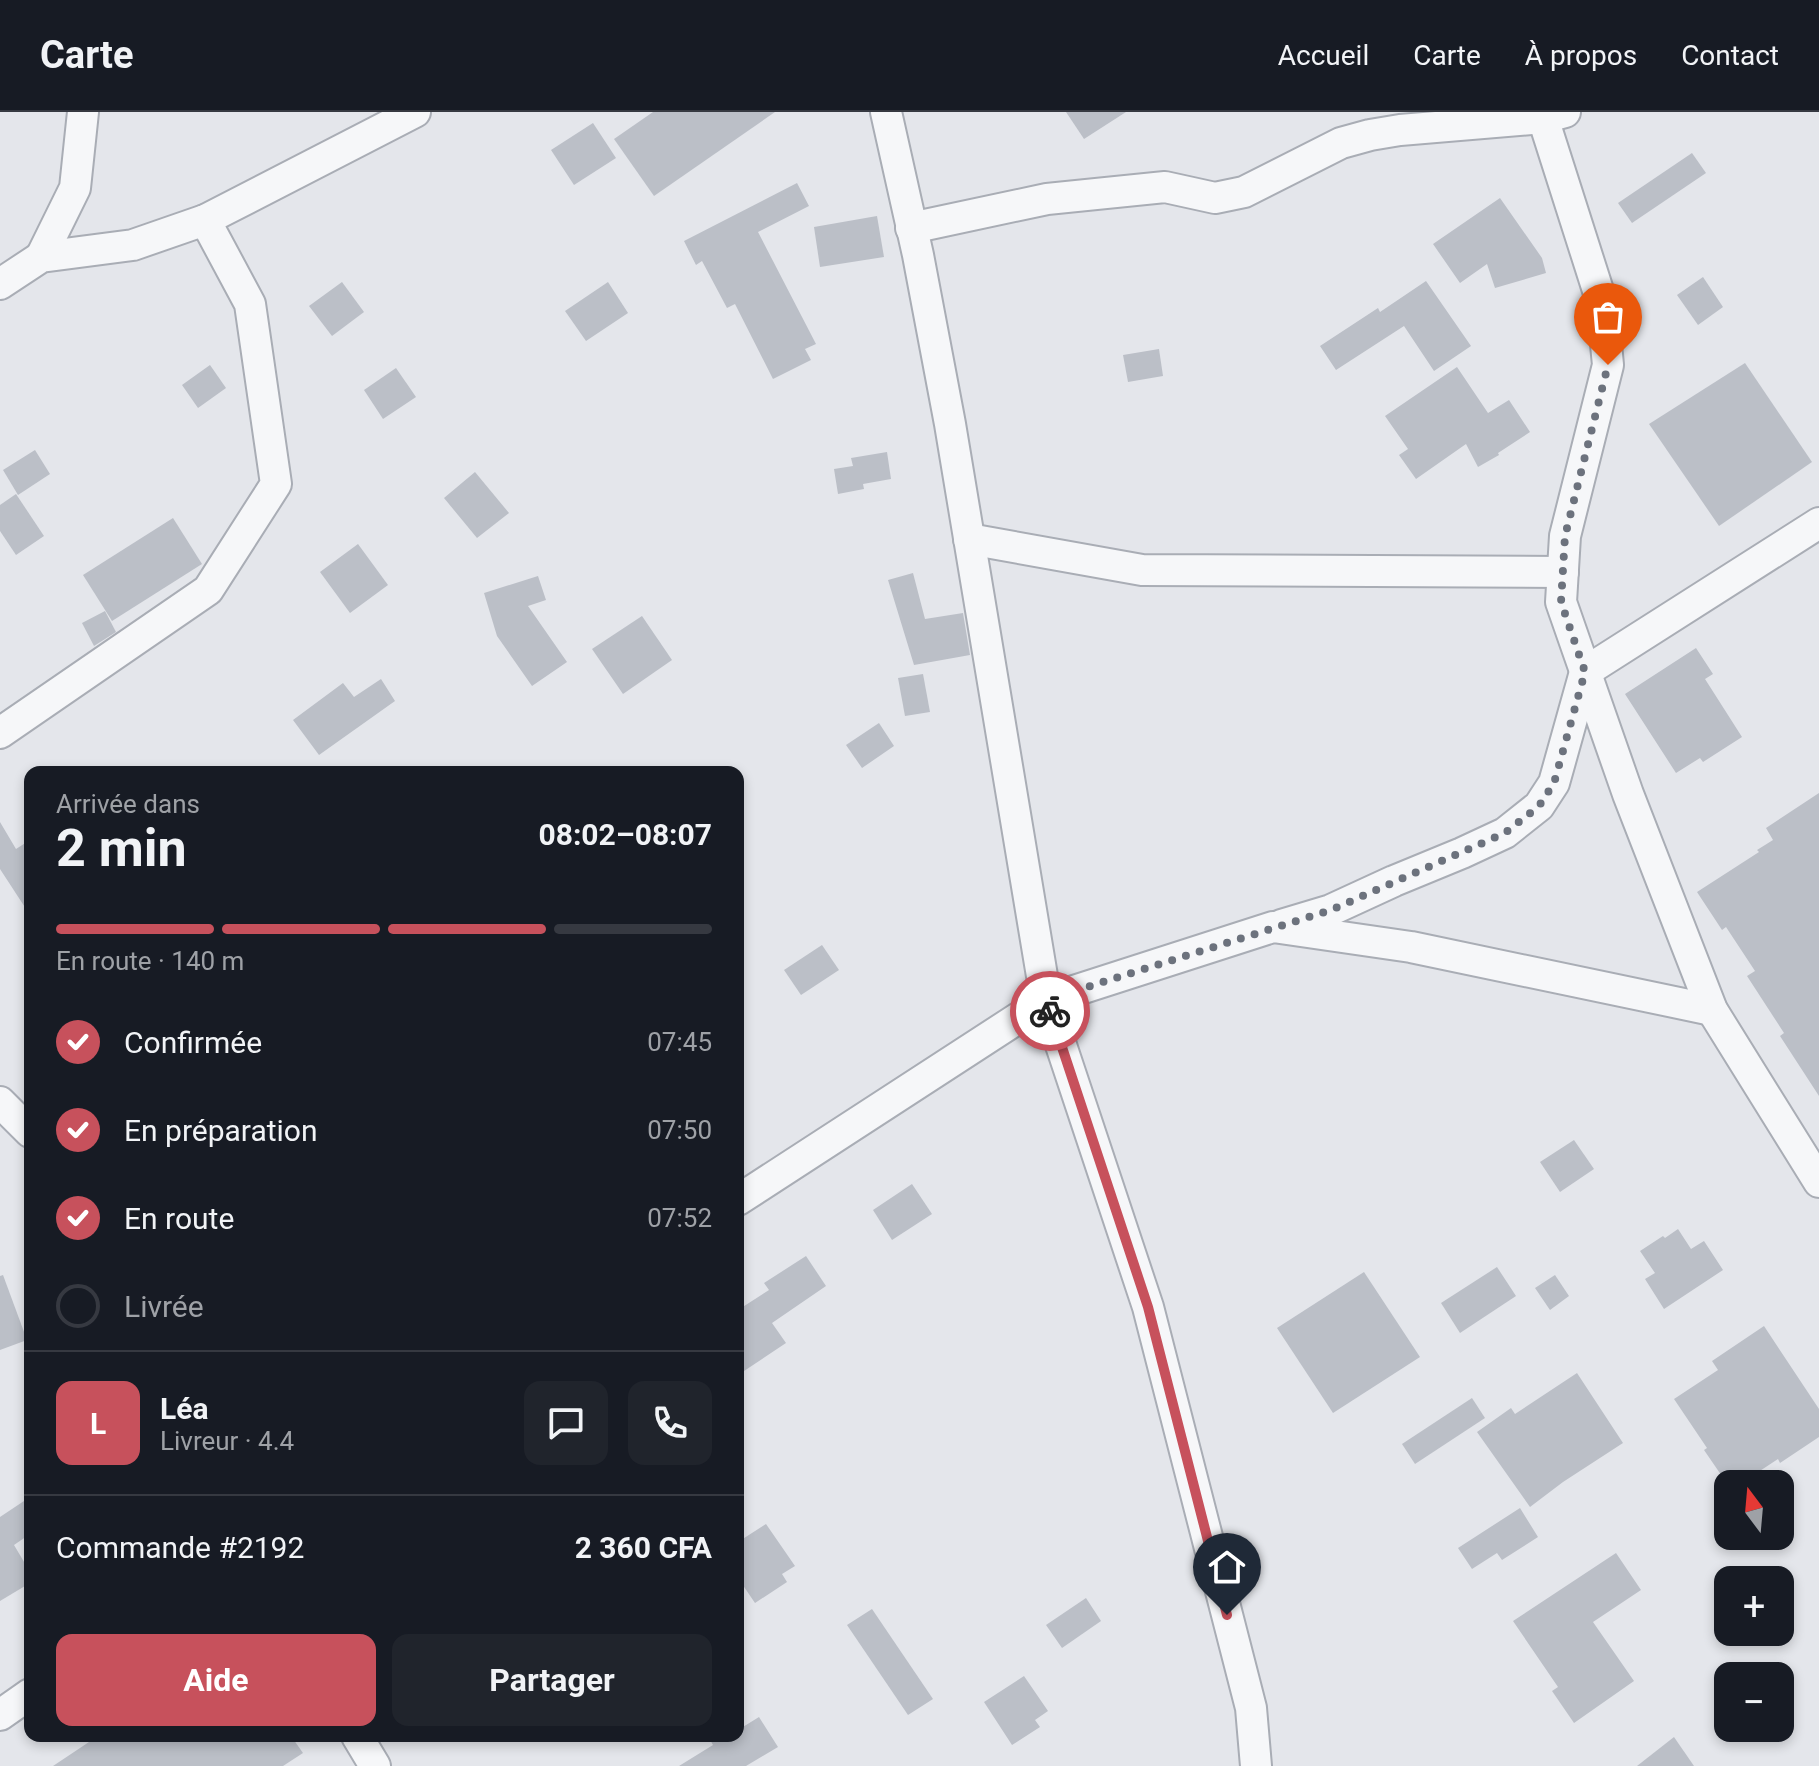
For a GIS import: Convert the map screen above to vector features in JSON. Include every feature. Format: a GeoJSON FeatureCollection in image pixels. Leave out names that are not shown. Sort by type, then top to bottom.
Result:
{"type":"FeatureCollection","features":[{"type":"Feature","properties":{"kind":"street"},"geometry":{"type":"LineString","coordinates":[[41,257],[75,188],[83,112]]}},
{"type":"Feature","properties":{"kind":"street"},"geometry":{"type":"LineString","coordinates":[[0,284],[41,257],[133,245],[205,220],[415,112]]}},
{"type":"Feature","properties":{"kind":"street"},"geometry":{"type":"LineString","coordinates":[[886,112],[950,424],[1046,1000],[1148,1307],[1251,1708],[1256,1766]]}},
{"type":"Feature","properties":{"kind":"street"},"geometry":{"type":"LineString","coordinates":[[911,228],[1047,199],[1165,187],[1215,198],[1244,192],[1341,143],[1370,135],[1554,115],[1602,303],[1608,365],[1565,536],[1561,602],[1628,794],[1712,1010],[1819,1182]]}},
{"type":"Feature","properties":{"kind":"street"},"geometry":{"type":"LineString","coordinates":[[0,733],[208,590],[276,484],[250,304],[205,220]]}},
{"type":"Feature","properties":{"kind":"street"},"geometry":{"type":"LineString","coordinates":[[744,1196],[1046,1000],[1331,910],[1505,833],[1539,806],[1554,783],[1585,672],[1817,529]]}},
{"type":"Feature","properties":{"kind":"street"},"geometry":{"type":"LineString","coordinates":[[969,539],[1142,570],[1563,572]]}},
{"type":"Feature","properties":{"kind":"street"},"geometry":{"type":"LineString","coordinates":[[1273,927],[1411,947],[1712,1010]]}},
{"type":"Feature","properties":{"kind":"street"},"geometry":{"type":"LineString","coordinates":[[0,1102],[24,1126]]}},
{"type":"Feature","properties":{"kind":"street"},"geometry":{"type":"LineString","coordinates":[[0,1715],[24,1698]]}},
{"type":"Feature","properties":{"kind":"street"},"geometry":{"type":"LineString","coordinates":[[361,1742],[375,1766]]}},
{"type":"Feature","properties":{"kind":"building"},"geometry":{"type":"Polygon","coordinates":[[[653,112],[775,112],[654,196],[614,139],[653,112]]]}},
{"type":"Feature","properties":{"kind":"building"},"geometry":{"type":"Polygon","coordinates":[[[1066,112],[1126,112],[1084,139],[1066,112]]]}},
{"type":"Feature","properties":{"kind":"building"},"geometry":{"type":"Polygon","coordinates":[[[593,123],[616,158],[574,185],[551,150],[593,123]]]}},
{"type":"Feature","properties":{"kind":"building"},"geometry":{"type":"Polygon","coordinates":[[[1692,153],[1706,173],[1632,223],[1618,203],[1692,153]]]}},
{"type":"Feature","properties":{"kind":"building"},"geometry":{"type":"Polygon","coordinates":[[[797,183],[809,206],[758,232],[816,344],[805,349],[811,360],[773,379],[735,304],[727,308],[702,261],[696,265],[684,241],[797,183]]]}},
{"type":"Feature","properties":{"kind":"building"},"geometry":{"type":"Polygon","coordinates":[[[1500,198],[1542,258],[1546,273],[1495,288],[1487,264],[1460,283],[1433,244],[1500,198]]]}},
{"type":"Feature","properties":{"kind":"building"},"geometry":{"type":"Polygon","coordinates":[[[877,216],[884,257],[820,267],[814,227],[877,216]]]}},
{"type":"Feature","properties":{"kind":"building"},"geometry":{"type":"Polygon","coordinates":[[[1703,277],[1723,307],[1698,325],[1677,295],[1703,277]]]}},
{"type":"Feature","properties":{"kind":"building"},"geometry":{"type":"Polygon","coordinates":[[[1426,281],[1471,346],[1434,371],[1404,326],[1336,370],[1320,346],[1426,281]]]}},
{"type":"Feature","properties":{"kind":"building"},"geometry":{"type":"Polygon","coordinates":[[[342,282],[364,312],[332,336],[309,306],[342,282]]]}},
{"type":"Feature","properties":{"kind":"building"},"geometry":{"type":"Polygon","coordinates":[[[608,282],[628,313],[586,341],[565,311],[608,282]]]}},
{"type":"Feature","properties":{"kind":"building"},"geometry":{"type":"Polygon","coordinates":[[[1159,349],[1163,376],[1128,382],[1123,355],[1159,349]]]}},
{"type":"Feature","properties":{"kind":"building"},"geometry":{"type":"Polygon","coordinates":[[[1745,363],[1812,462],[1719,526],[1649,424],[1745,363]]]}},
{"type":"Feature","properties":{"kind":"building"},"geometry":{"type":"Polygon","coordinates":[[[210,365],[226,388],[198,408],[182,385],[210,365]]]}},
{"type":"Feature","properties":{"kind":"building"},"geometry":{"type":"Polygon","coordinates":[[[1457,367],[1488,413],[1509,400],[1530,432],[1478,467],[1466,444],[1416,479],[1399,455],[1408,449],[1385,416],[1457,367]]]}},
{"type":"Feature","properties":{"kind":"building"},"geometry":{"type":"Polygon","coordinates":[[[396,368],[416,397],[383,419],[364,390],[396,368]]]}},
{"type":"Feature","properties":{"kind":"building"},"geometry":{"type":"Polygon","coordinates":[[[35,450],[50,474],[18,495],[3,470],[35,450]]]}},
{"type":"Feature","properties":{"kind":"building"},"geometry":{"type":"Polygon","coordinates":[[[887,452],[891,479],[863,484],[864,489],[838,494],[834,469],[853,466],[851,458],[887,452]]]}},
{"type":"Feature","properties":{"kind":"building"},"geometry":{"type":"Polygon","coordinates":[[[475,472],[509,513],[477,538],[444,498],[475,472]]]}},
{"type":"Feature","properties":{"kind":"building"},"geometry":{"type":"Polygon","coordinates":[[[16,494],[44,536],[16,555],[0,531],[0,505],[16,494]]]}},
{"type":"Feature","properties":{"kind":"building"},"geometry":{"type":"Polygon","coordinates":[[[173,518],[202,564],[112,621],[83,575],[173,518]]]}},
{"type":"Feature","properties":{"kind":"building"},"geometry":{"type":"Polygon","coordinates":[[[358,544],[388,585],[350,613],[320,572],[358,544]]]}},
{"type":"Feature","properties":{"kind":"building"},"geometry":{"type":"Polygon","coordinates":[[[913,573],[925,619],[963,613],[970,655],[914,665],[888,580],[913,573]]]}},
{"type":"Feature","properties":{"kind":"building"},"geometry":{"type":"Polygon","coordinates":[[[538,576],[546,600],[528,606],[567,662],[532,686],[497,636],[484,593],[538,576]]]}},
{"type":"Feature","properties":{"kind":"building"},"geometry":{"type":"Polygon","coordinates":[[[105,611],[116,632],[94,646],[82,623],[105,611]]]}},
{"type":"Feature","properties":{"kind":"building"},"geometry":{"type":"Polygon","coordinates":[[[642,616],[672,660],[623,694],[592,649],[642,616]]]}},
{"type":"Feature","properties":{"kind":"building"},"geometry":{"type":"Polygon","coordinates":[[[1696,648],[1713,674],[1705,679],[1742,737],[1703,762],[1700,758],[1676,773],[1625,694],[1696,648]]]}},
{"type":"Feature","properties":{"kind":"building"},"geometry":{"type":"Polygon","coordinates":[[[923,674],[930,712],[905,716],[898,678],[923,674]]]}},
{"type":"Feature","properties":{"kind":"building"},"geometry":{"type":"Polygon","coordinates":[[[381,679],[395,701],[319,755],[293,720],[343,683],[354,697],[381,679]]]}},
{"type":"Feature","properties":{"kind":"building"},"geometry":{"type":"Polygon","coordinates":[[[879,723],[894,746],[862,768],[846,745],[879,723]]]}},
{"type":"Feature","properties":{"kind":"building"},"geometry":{"type":"Polygon","coordinates":[[[1819,793],[1819,1096],[1780,1036],[1784,1033],[1747,976],[1755,971],[1726,927],[1722,930],[1697,892],[1759,852],[1757,850],[1773,840],[1766,828],[1819,793]]]}},
{"type":"Feature","properties":{"kind":"building"},"geometry":{"type":"Polygon","coordinates":[[[0,822],[16,849],[24,844],[24,906],[0,869],[0,822]]]}},
{"type":"Feature","properties":{"kind":"building"},"geometry":{"type":"Polygon","coordinates":[[[822,945],[839,970],[801,995],[784,970],[822,945]]]}},
{"type":"Feature","properties":{"kind":"building"},"geometry":{"type":"Polygon","coordinates":[[[1574,1140],[1594,1169],[1560,1192],[1540,1162],[1574,1140]]]}},
{"type":"Feature","properties":{"kind":"building"},"geometry":{"type":"Polygon","coordinates":[[[912,1184],[932,1214],[892,1240],[873,1210],[912,1184]]]}},
{"type":"Feature","properties":{"kind":"building"},"geometry":{"type":"Polygon","coordinates":[[[1678,1229],[1691,1249],[1704,1241],[1723,1270],[1664,1309],[1645,1279],[1655,1273],[1640,1251],[1678,1229]]]}},
{"type":"Feature","properties":{"kind":"building"},"geometry":{"type":"Polygon","coordinates":[[[806,1256],[826,1286],[772,1323],[786,1343],[744,1371],[744,1306],[769,1290],[764,1283],[806,1256]]]}},
{"type":"Feature","properties":{"kind":"building"},"geometry":{"type":"Polygon","coordinates":[[[1497,1267],[1516,1296],[1460,1333],[1441,1303],[1497,1267]]]}},
{"type":"Feature","properties":{"kind":"building"},"geometry":{"type":"Polygon","coordinates":[[[1364,1272],[1420,1357],[1333,1413],[1277,1328],[1364,1272]]]}},
{"type":"Feature","properties":{"kind":"building"},"geometry":{"type":"Polygon","coordinates":[[[3,1275],[24,1332],[24,1341],[0,1350],[0,1276],[3,1275]]]}},
{"type":"Feature","properties":{"kind":"building"},"geometry":{"type":"Polygon","coordinates":[[[1555,1275],[1569,1296],[1550,1310],[1535,1288],[1555,1275]]]}},
{"type":"Feature","properties":{"kind":"building"},"geometry":{"type":"Polygon","coordinates":[[[1764,1326],[1819,1409],[1819,1437],[1780,1463],[1778,1459],[1761,1470],[1718,1470],[1704,1450],[1707,1448],[1674,1399],[1718,1370],[1712,1361],[1764,1326]]]}},
{"type":"Feature","properties":{"kind":"building"},"geometry":{"type":"Polygon","coordinates":[[[1577,1373],[1623,1443],[1530,1507],[1477,1432],[1511,1408],[1515,1414],[1577,1373]]]}},
{"type":"Feature","properties":{"kind":"building"},"geometry":{"type":"Polygon","coordinates":[[[1472,1398],[1485,1418],[1415,1464],[1402,1444],[1472,1398]]]}},
{"type":"Feature","properties":{"kind":"building"},"geometry":{"type":"Polygon","coordinates":[[[24,1501],[24,1538],[14,1545],[24,1562],[24,1587],[0,1601],[0,1517],[24,1501]]]}},
{"type":"Feature","properties":{"kind":"building"},"geometry":{"type":"Polygon","coordinates":[[[1520,1508],[1538,1537],[1502,1560],[1497,1553],[1472,1569],[1458,1548],[1520,1508]]]}},
{"type":"Feature","properties":{"kind":"building"},"geometry":{"type":"Polygon","coordinates":[[[766,1524],[795,1566],[782,1574],[787,1582],[755,1603],[744,1587],[744,1538],[766,1524]]]}},
{"type":"Feature","properties":{"kind":"building"},"geometry":{"type":"Polygon","coordinates":[[[1616,1553],[1641,1590],[1593,1622],[1634,1681],[1574,1723],[1552,1691],[1558,1687],[1513,1621],[1616,1553]]]}},
{"type":"Feature","properties":{"kind":"building"},"geometry":{"type":"Polygon","coordinates":[[[1086,1598],[1101,1621],[1062,1648],[1046,1625],[1086,1598]]]}},
{"type":"Feature","properties":{"kind":"building"},"geometry":{"type":"Polygon","coordinates":[[[872,1609],[933,1699],[908,1715],[847,1625],[872,1609]]]}},
{"type":"Feature","properties":{"kind":"building"},"geometry":{"type":"Polygon","coordinates":[[[1024,1676],[1048,1711],[1035,1720],[1040,1727],[1012,1745],[984,1702],[1024,1676]]]}},
{"type":"Feature","properties":{"kind":"building"},"geometry":{"type":"Polygon","coordinates":[[[759,1717],[778,1747],[746,1766],[679,1766],[713,1745],[711,1742],[744,1742],[744,1726],[759,1717]]]}},
{"type":"Feature","properties":{"kind":"building"},"geometry":{"type":"Polygon","coordinates":[[[1674,1737],[1694,1766],[1637,1766],[1674,1737]]]}},
{"type":"Feature","properties":{"kind":"building"},"geometry":{"type":"Polygon","coordinates":[[[89,1742],[295,1742],[303,1753],[283,1766],[53,1766],[89,1742]]]}},
{"type":"Feature","properties":{"kind":"way so far"},"geometry":{"type":"LineString","coordinates":[[1050,1011],[1046,1000],[1331,910],[1505,833],[1539,806],[1554,783],[1585,672],[1561,602],[1565,536],[1608,365]]}},
{"type":"Feature","properties":{"kind":"route"},"geometry":{"type":"LineString","coordinates":[[1050,1011],[1148,1307],[1227,1615]]}}]}
